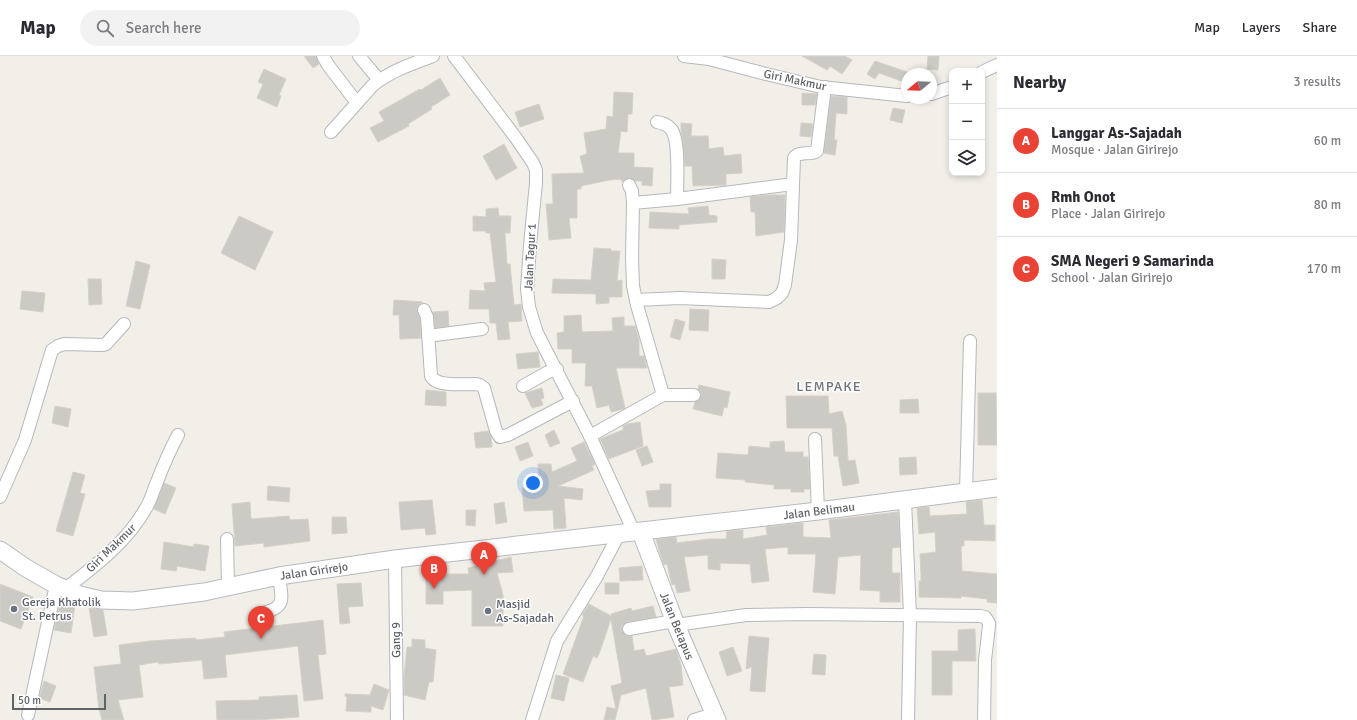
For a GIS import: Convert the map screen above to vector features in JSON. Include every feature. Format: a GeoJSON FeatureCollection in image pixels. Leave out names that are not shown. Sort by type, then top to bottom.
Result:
{"type":"FeatureCollection","features":[{"type":"Feature","properties":{"kind":"street"},"geometry":{"type":"LineString","coordinates":[[323,56],[328,65],[357,103]]}},
{"type":"Feature","properties":{"kind":"street"},"geometry":{"type":"LineString","coordinates":[[359,56],[380,80]]}},
{"type":"Feature","properties":{"kind":"street","name":"Jalan Tagur 1"},"geometry":{"type":"LineString","coordinates":[[454,56],[516,138],[536,170],[527,289],[530,307],[537,333],[590,436],[631,533]]}},
{"type":"Feature","properties":{"kind":"street","name":"Giri Makmur"},"geometry":{"type":"LineString","coordinates":[[684,56],[709,59],[766,74],[825,87],[901,96]]}},
{"type":"Feature","properties":{"kind":"street"},"geometry":{"type":"LineString","coordinates":[[331,132],[373,85],[398,70],[428,57]]}},
{"type":"Feature","properties":{"kind":"street"},"geometry":{"type":"LineString","coordinates":[[985,71],[997,65]]}},
{"type":"Feature","properties":{"kind":"street"},"geometry":{"type":"LineString","coordinates":[[636,300],[680,298],[768,302],[782,293],[785,285],[790,240],[795,155],[813,153],[817,150],[825,87]]}},
{"type":"Feature","properties":{"kind":"street"},"geometry":{"type":"LineString","coordinates":[[937,92],[949,88]]}},
{"type":"Feature","properties":{"kind":"street"},"geometry":{"type":"LineString","coordinates":[[657,122],[671,128],[676,143],[677,199]]}},
{"type":"Feature","properties":{"kind":"street"},"geometry":{"type":"LineString","coordinates":[[633,203],[677,199],[793,184]]}},
{"type":"Feature","properties":{"kind":"street"},"geometry":{"type":"LineString","coordinates":[[629,185],[632,191],[633,203],[633,286],[663,395]]}},
{"type":"Feature","properties":{"kind":"street"},"geometry":{"type":"LineString","coordinates":[[424,310],[427,318],[432,380],[439,383],[476,384],[484,388],[496,431],[500,437],[508,435],[573,401]]}},
{"type":"Feature","properties":{"kind":"street"},"geometry":{"type":"LineString","coordinates":[[0,497],[25,440],[52,350],[64,344],[106,344],[124,324]]}},
{"type":"Feature","properties":{"kind":"street"},"geometry":{"type":"LineString","coordinates":[[428,336],[482,329]]}},
{"type":"Feature","properties":{"kind":"street"},"geometry":{"type":"LineString","coordinates":[[966,492],[970,341]]}},
{"type":"Feature","properties":{"kind":"street"},"geometry":{"type":"LineString","coordinates":[[523,386],[556,369]]}},
{"type":"Feature","properties":{"kind":"street"},"geometry":{"type":"LineString","coordinates":[[590,436],[663,395],[694,395]]}},
{"type":"Feature","properties":{"kind":"street","name":"Giri Makmur"},"geometry":{"type":"LineString","coordinates":[[60,587],[92,568],[112,551],[136,525],[147,506],[169,452],[178,435]]}},
{"type":"Feature","properties":{"kind":"street"},"geometry":{"type":"LineString","coordinates":[[815,439],[818,511]]}},
{"type":"Feature","properties":{"kind":"street","name":"Jalan Belimau"},"geometry":{"type":"LineString","coordinates":[[631,533],[997,488]]}},
{"type":"Feature","properties":{"kind":"street"},"geometry":{"type":"LineString","coordinates":[[904,500],[910,615],[908,720]]}},
{"type":"Feature","properties":{"kind":"street"},"geometry":{"type":"LineString","coordinates":[[532,720],[557,641],[598,576],[631,533]]}},
{"type":"Feature","properties":{"kind":"street","name":"Jalan Girirejo"},"geometry":{"type":"LineString","coordinates":[[0,550],[26,568],[60,587],[80,596],[101,600],[133,601],[204,592],[280,576],[395,559],[631,533]]}},
{"type":"Feature","properties":{"kind":"street","name":"Jalan Betapus"},"geometry":{"type":"LineString","coordinates":[[631,533],[675,623],[716,717]]}},
{"type":"Feature","properties":{"kind":"street"},"geometry":{"type":"LineString","coordinates":[[226,539],[228,586]]}},
{"type":"Feature","properties":{"kind":"street","name":"Gang 9"},"geometry":{"type":"LineString","coordinates":[[395,559],[398,720]]}},
{"type":"Feature","properties":{"kind":"street"},"geometry":{"type":"LineString","coordinates":[[263,613],[274,610],[280,605],[282,600],[280,576]]}},
{"type":"Feature","properties":{"kind":"street"},"geometry":{"type":"LineString","coordinates":[[28,715],[60,587]]}},
{"type":"Feature","properties":{"kind":"street"},"geometry":{"type":"LineString","coordinates":[[630,629],[746,614],[985,617],[988,620],[989,626],[985,660],[984,720]]}},
{"type":"Feature","properties":{"kind":"street"},"geometry":{"type":"LineString","coordinates":[[694,720],[716,717]]}},
{"type":"Feature","properties":{"kind":"building"},"geometry":{"type":"Polygon","coordinates":[[[304,56],[316,56],[319,64],[313,68],[304,56]]]}},
{"type":"Feature","properties":{"kind":"building"},"geometry":{"type":"Polygon","coordinates":[[[802,56],[845,56],[852,60],[842,74],[830,66],[827,70],[802,56]]]}},
{"type":"Feature","properties":{"kind":"building"},"geometry":{"type":"Polygon","coordinates":[[[928,56],[939,56],[938,70],[937,68],[927,68],[928,56]]]}},
{"type":"Feature","properties":{"kind":"building"},"geometry":{"type":"Polygon","coordinates":[[[875,61],[901,70],[901,81],[879,73],[875,79],[867,74],[875,61]]]}},
{"type":"Feature","properties":{"kind":"building"},"geometry":{"type":"Polygon","coordinates":[[[264,69],[286,79],[279,95],[281,96],[277,107],[257,98],[263,84],[258,82],[264,69]]]}},
{"type":"Feature","properties":{"kind":"building"},"geometry":{"type":"Polygon","coordinates":[[[440,78],[450,95],[431,107],[432,109],[408,124],[409,126],[378,142],[370,128],[384,121],[379,112],[420,89],[421,90],[440,78]]]}},
{"type":"Feature","properties":{"kind":"building"},"geometry":{"type":"Polygon","coordinates":[[[614,92],[633,93],[632,114],[628,114],[627,132],[621,131],[618,153],[634,153],[634,167],[653,168],[652,186],[642,185],[642,181],[635,181],[629,178],[623,181],[621,181],[621,179],[609,180],[581,186],[581,189],[577,189],[577,218],[569,218],[571,238],[549,240],[546,204],[553,204],[552,174],[584,173],[580,156],[587,154],[584,133],[606,129],[607,116],[613,117],[614,92]]]}},
{"type":"Feature","properties":{"kind":"building"},"geometry":{"type":"Polygon","coordinates":[[[802,93],[817,94],[815,105],[802,105],[802,93]]]}},
{"type":"Feature","properties":{"kind":"building"},"geometry":{"type":"Polygon","coordinates":[[[831,96],[847,97],[847,114],[836,113],[834,140],[837,140],[835,155],[824,153],[831,96]]]}},
{"type":"Feature","properties":{"kind":"building"},"geometry":{"type":"Polygon","coordinates":[[[539,104],[544,119],[520,127],[515,112],[539,104]]]}},
{"type":"Feature","properties":{"kind":"building"},"geometry":{"type":"Polygon","coordinates":[[[893,108],[905,110],[902,123],[890,120],[893,108]]]}},
{"type":"Feature","properties":{"kind":"building"},"geometry":{"type":"Polygon","coordinates":[[[681,123],[692,124],[691,136],[708,136],[709,149],[723,147],[724,156],[741,154],[742,173],[726,174],[726,185],[693,186],[692,166],[685,166],[681,123]]]}},
{"type":"Feature","properties":{"kind":"building"},"geometry":{"type":"Polygon","coordinates":[[[801,123],[813,124],[811,137],[800,136],[801,123]]]}},
{"type":"Feature","properties":{"kind":"building"},"geometry":{"type":"Polygon","coordinates":[[[504,144],[517,168],[496,180],[483,156],[504,144]]]}},
{"type":"Feature","properties":{"kind":"building"},"geometry":{"type":"Polygon","coordinates":[[[785,195],[784,232],[756,236],[755,212],[751,212],[750,197],[785,195]]]}},
{"type":"Feature","properties":{"kind":"building"},"geometry":{"type":"Polygon","coordinates":[[[708,206],[709,215],[717,216],[717,222],[679,225],[679,229],[649,228],[650,212],[689,214],[688,208],[708,206]]]}},
{"type":"Feature","properties":{"kind":"building"},"geometry":{"type":"Polygon","coordinates":[[[498,208],[499,216],[511,216],[510,233],[505,233],[507,264],[510,264],[514,305],[521,304],[522,321],[508,322],[510,339],[498,340],[496,323],[490,323],[489,309],[469,309],[470,290],[485,291],[484,283],[496,282],[490,233],[486,233],[486,231],[473,231],[473,216],[486,217],[486,209],[498,208]]]}},
{"type":"Feature","properties":{"kind":"building"},"geometry":{"type":"Polygon","coordinates":[[[239,216],[273,232],[255,270],[221,253],[239,216]]]}},
{"type":"Feature","properties":{"kind":"building"},"geometry":{"type":"Polygon","coordinates":[[[594,248],[620,251],[617,281],[622,280],[622,297],[609,297],[609,303],[596,304],[596,294],[552,293],[553,279],[591,280],[594,248]]]}},
{"type":"Feature","properties":{"kind":"building"},"geometry":{"type":"Polygon","coordinates":[[[712,259],[726,260],[725,279],[712,279],[712,259]]]}},
{"type":"Feature","properties":{"kind":"building"},"geometry":{"type":"Polygon","coordinates":[[[136,261],[150,265],[140,309],[126,306],[136,261]]]}},
{"type":"Feature","properties":{"kind":"building"},"geometry":{"type":"Polygon","coordinates":[[[88,279],[101,279],[102,304],[89,305],[88,279]]]}},
{"type":"Feature","properties":{"kind":"building"},"geometry":{"type":"Polygon","coordinates":[[[22,291],[45,293],[43,312],[20,309],[22,291]]]}},
{"type":"Feature","properties":{"kind":"building"},"geometry":{"type":"Polygon","coordinates":[[[394,300],[423,302],[418,305],[417,310],[420,319],[421,338],[400,339],[399,315],[393,315],[394,300]]]}},
{"type":"Feature","properties":{"kind":"building"},"geometry":{"type":"Polygon","coordinates":[[[690,309],[709,310],[708,331],[689,330],[690,309]]]}},
{"type":"Feature","properties":{"kind":"building"},"geometry":{"type":"Polygon","coordinates":[[[448,311],[449,326],[435,328],[433,312],[448,311]]]}},
{"type":"Feature","properties":{"kind":"building"},"geometry":{"type":"Polygon","coordinates":[[[581,315],[582,332],[613,331],[612,318],[624,317],[624,326],[635,326],[639,340],[639,356],[644,356],[647,368],[616,368],[625,408],[623,409],[611,412],[609,405],[597,408],[592,386],[585,386],[586,363],[572,363],[572,349],[558,349],[557,333],[564,332],[564,316],[581,315]]]}},
{"type":"Feature","properties":{"kind":"building"},"geometry":{"type":"Polygon","coordinates":[[[675,319],[685,322],[680,340],[670,337],[675,319]]]}},
{"type":"Feature","properties":{"kind":"building"},"geometry":{"type":"Polygon","coordinates":[[[538,352],[540,367],[518,369],[516,354],[538,352]]]}},
{"type":"Feature","properties":{"kind":"building"},"geometry":{"type":"Polygon","coordinates":[[[699,385],[730,392],[727,408],[724,407],[722,416],[693,409],[695,402],[700,399],[701,395],[701,392],[698,389],[699,385]]]}},
{"type":"Feature","properties":{"kind":"building"},"geometry":{"type":"Polygon","coordinates":[[[542,388],[544,398],[541,399],[543,405],[532,408],[525,393],[542,388]]]}},
{"type":"Feature","properties":{"kind":"building"},"geometry":{"type":"Polygon","coordinates":[[[426,390],[446,392],[446,406],[425,405],[426,390]]]}},
{"type":"Feature","properties":{"kind":"building"},"geometry":{"type":"Polygon","coordinates":[[[978,393],[996,393],[997,445],[978,445],[978,393]]]}},
{"type":"Feature","properties":{"kind":"building"},"geometry":{"type":"Polygon","coordinates":[[[786,396],[828,396],[829,414],[842,411],[846,425],[848,461],[855,460],[859,483],[843,486],[838,456],[834,456],[832,428],[787,428],[786,396]]]}},
{"type":"Feature","properties":{"kind":"building"},"geometry":{"type":"Polygon","coordinates":[[[918,399],[919,413],[900,413],[900,400],[918,399]]]}},
{"type":"Feature","properties":{"kind":"building"},"geometry":{"type":"Polygon","coordinates":[[[55,406],[71,409],[68,427],[52,423],[55,406]]]}},
{"type":"Feature","properties":{"kind":"building"},"geometry":{"type":"Polygon","coordinates":[[[640,422],[643,446],[609,459],[600,439],[623,430],[623,426],[627,424],[640,422]]]}},
{"type":"Feature","properties":{"kind":"building"},"geometry":{"type":"Polygon","coordinates":[[[554,430],[560,443],[550,447],[545,435],[554,430]]]}},
{"type":"Feature","properties":{"kind":"building"},"geometry":{"type":"Polygon","coordinates":[[[488,431],[491,437],[492,447],[476,448],[474,433],[488,431]]]}},
{"type":"Feature","properties":{"kind":"building"},"geometry":{"type":"Polygon","coordinates":[[[784,441],[785,452],[803,452],[803,457],[808,457],[810,489],[804,489],[804,492],[791,492],[791,489],[774,489],[774,485],[745,482],[745,480],[716,478],[718,453],[748,455],[749,446],[770,448],[770,442],[784,441]]]}},
{"type":"Feature","properties":{"kind":"building"},"geometry":{"type":"Polygon","coordinates":[[[528,442],[533,456],[520,461],[515,447],[528,442]]]}},
{"type":"Feature","properties":{"kind":"building"},"geometry":{"type":"Polygon","coordinates":[[[584,442],[595,464],[592,466],[594,470],[558,486],[583,489],[582,500],[564,498],[566,528],[554,529],[553,510],[524,511],[522,488],[539,486],[538,464],[551,464],[552,472],[577,461],[571,448],[584,442]]]}},
{"type":"Feature","properties":{"kind":"building"},"geometry":{"type":"Polygon","coordinates":[[[647,446],[653,462],[642,466],[636,450],[647,446]]]}},
{"type":"Feature","properties":{"kind":"building"},"geometry":{"type":"Polygon","coordinates":[[[916,457],[917,474],[900,475],[899,458],[916,457]]]}},
{"type":"Feature","properties":{"kind":"building"},"geometry":{"type":"Polygon","coordinates":[[[73,472],[85,475],[80,493],[85,494],[73,536],[56,531],[73,472]]]}},
{"type":"Feature","properties":{"kind":"building"},"geometry":{"type":"Polygon","coordinates":[[[164,483],[176,488],[165,514],[154,509],[164,483]]]}},
{"type":"Feature","properties":{"kind":"building"},"geometry":{"type":"Polygon","coordinates":[[[660,484],[671,484],[671,507],[649,507],[646,491],[660,490],[660,484]]]}},
{"type":"Feature","properties":{"kind":"building"},"geometry":{"type":"Polygon","coordinates":[[[268,486],[290,488],[289,502],[267,500],[268,486]]]}},
{"type":"Feature","properties":{"kind":"building"},"geometry":{"type":"Polygon","coordinates":[[[432,500],[436,534],[426,535],[425,528],[401,530],[399,502],[432,500]]]}},
{"type":"Feature","properties":{"kind":"building"},"geometry":{"type":"Polygon","coordinates":[[[982,500],[984,525],[995,525],[995,541],[964,540],[964,546],[961,546],[962,571],[997,574],[997,603],[987,602],[987,599],[961,596],[961,598],[919,597],[919,581],[921,581],[920,554],[936,552],[935,532],[919,534],[917,508],[929,507],[930,516],[967,514],[966,502],[982,500]]]}},
{"type":"Feature","properties":{"kind":"building"},"geometry":{"type":"Polygon","coordinates":[[[250,502],[251,519],[289,516],[290,520],[308,519],[310,541],[264,547],[264,543],[235,546],[232,504],[250,502]]]}},
{"type":"Feature","properties":{"kind":"building"},"geometry":{"type":"Polygon","coordinates":[[[504,502],[507,522],[496,524],[494,504],[504,502]]]}},
{"type":"Feature","properties":{"kind":"building"},"geometry":{"type":"Polygon","coordinates":[[[466,510],[476,510],[475,526],[466,525],[466,510]]]}},
{"type":"Feature","properties":{"kind":"building"},"geometry":{"type":"Polygon","coordinates":[[[898,512],[900,547],[892,548],[892,573],[900,573],[900,602],[880,602],[880,591],[860,590],[861,555],[838,557],[835,594],[813,592],[816,554],[788,554],[788,547],[765,549],[769,581],[752,583],[750,564],[720,563],[720,570],[708,569],[708,555],[684,557],[690,591],[677,593],[675,584],[672,585],[667,564],[664,565],[656,539],[676,537],[677,543],[709,539],[726,539],[727,531],[743,530],[743,539],[767,535],[766,527],[803,523],[803,537],[831,538],[829,520],[898,512]]]}},
{"type":"Feature","properties":{"kind":"building"},"geometry":{"type":"Polygon","coordinates":[[[332,517],[346,517],[347,533],[332,534],[332,517]]]}},
{"type":"Feature","properties":{"kind":"building"},"geometry":{"type":"Polygon","coordinates":[[[164,542],[194,547],[194,544],[209,546],[205,571],[177,566],[176,571],[161,569],[164,542]]]}},
{"type":"Feature","properties":{"kind":"building"},"geometry":{"type":"Polygon","coordinates":[[[511,557],[513,572],[497,573],[503,595],[503,626],[472,626],[472,590],[443,591],[443,604],[426,604],[426,574],[469,574],[468,568],[511,557]]]}},
{"type":"Feature","properties":{"kind":"building"},"geometry":{"type":"Polygon","coordinates":[[[642,566],[643,580],[620,581],[619,568],[642,566]]]}},
{"type":"Feature","properties":{"kind":"building"},"geometry":{"type":"Polygon","coordinates":[[[361,583],[363,606],[348,607],[350,623],[340,624],[337,584],[361,583]]]}},
{"type":"Feature","properties":{"kind":"building"},"geometry":{"type":"Polygon","coordinates":[[[605,583],[619,583],[619,594],[605,594],[605,583]]]}},
{"type":"Feature","properties":{"kind":"building","name":"Gereja Khatolik St. Petrus"},"geometry":{"type":"Polygon","coordinates":[[[0,584],[33,597],[21,629],[0,621],[0,584]]]}},
{"type":"Feature","properties":{"kind":"building"},"geometry":{"type":"Polygon","coordinates":[[[61,598],[75,604],[71,633],[54,630],[61,598]]]}},
{"type":"Feature","properties":{"kind":"building"},"geometry":{"type":"Polygon","coordinates":[[[589,604],[611,616],[611,614],[631,608],[632,611],[653,606],[656,617],[627,622],[622,626],[622,631],[626,636],[632,636],[634,651],[644,649],[646,656],[676,649],[681,665],[683,685],[669,687],[674,717],[652,720],[646,688],[621,695],[615,720],[604,720],[607,707],[616,709],[611,686],[622,683],[611,619],[599,654],[597,658],[593,656],[583,682],[563,674],[584,616],[582,615],[589,604]]]}},
{"type":"Feature","properties":{"kind":"building"},"geometry":{"type":"Polygon","coordinates":[[[89,608],[103,610],[107,635],[94,637],[89,608]]]}},
{"type":"Feature","properties":{"kind":"building"},"geometry":{"type":"Polygon","coordinates":[[[323,620],[326,654],[318,655],[323,699],[304,701],[298,646],[225,655],[227,677],[204,679],[202,660],[159,664],[158,662],[139,665],[143,697],[118,700],[124,720],[102,720],[99,709],[94,667],[121,664],[119,645],[150,641],[196,638],[196,640],[225,637],[224,632],[323,620]]]}},
{"type":"Feature","properties":{"kind":"building"},"geometry":{"type":"Polygon","coordinates":[[[975,629],[976,661],[952,661],[952,695],[932,695],[932,651],[958,651],[958,630],[975,629]]]}},
{"type":"Feature","properties":{"kind":"building"},"geometry":{"type":"Polygon","coordinates":[[[749,636],[769,638],[765,692],[750,691],[752,667],[746,669],[749,636]]]}},
{"type":"Feature","properties":{"kind":"building"},"geometry":{"type":"Polygon","coordinates":[[[412,639],[425,640],[425,648],[436,650],[433,682],[429,682],[425,700],[404,695],[407,647],[412,647],[412,639]]]}},
{"type":"Feature","properties":{"kind":"building"},"geometry":{"type":"Polygon","coordinates":[[[733,647],[742,671],[727,676],[719,652],[733,647]]]}},
{"type":"Feature","properties":{"kind":"building"},"geometry":{"type":"Polygon","coordinates":[[[814,654],[826,655],[825,675],[812,674],[814,654]]]}},
{"type":"Feature","properties":{"kind":"building"},"geometry":{"type":"Polygon","coordinates":[[[556,675],[569,678],[564,701],[551,698],[556,675]]]}},
{"type":"Feature","properties":{"kind":"building"},"geometry":{"type":"Polygon","coordinates":[[[44,681],[56,686],[50,702],[39,698],[44,681]]]}},
{"type":"Feature","properties":{"kind":"building"},"geometry":{"type":"Polygon","coordinates":[[[374,684],[389,690],[383,710],[371,706],[371,712],[346,711],[347,697],[345,694],[370,695],[374,684]]]}},
{"type":"Feature","properties":{"kind":"building"},"geometry":{"type":"Polygon","coordinates":[[[297,695],[299,717],[256,720],[217,720],[216,701],[259,700],[259,697],[297,695]]]}},
{"type":"Feature","properties":{"kind":"place","name":"Langgar As-Sajadah"},"geometry":{"type":"Point","coordinates":[484,575]}},
{"type":"Feature","properties":{"kind":"place","name":"Rmh Onot"},"geometry":{"type":"Point","coordinates":[434,589]}},
{"type":"Feature","properties":{"kind":"place","name":"Gereja Khatolik St. Petrus"},"geometry":{"type":"Point","coordinates":[14,609]}},
{"type":"Feature","properties":{"kind":"place","name":"Masjid As-Sajadah"},"geometry":{"type":"Point","coordinates":[488,611]}},
{"type":"Feature","properties":{"kind":"place","name":"SMA Negeri 9 Samarinda"},"geometry":{"type":"Point","coordinates":[261,639]}},
{"type":"Feature","properties":{"kind":"district","name":"LEMPAKE"},"geometry":{"type":"Point","coordinates":[829,386]}}]}
